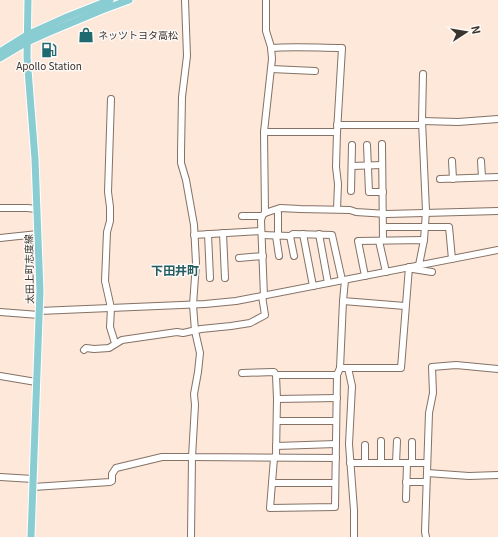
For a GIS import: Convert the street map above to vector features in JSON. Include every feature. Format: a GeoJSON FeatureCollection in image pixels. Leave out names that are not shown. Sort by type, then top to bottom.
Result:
{"type":"FeatureCollection","features":[{"type":"Feature","properties":{"kind":"main road","name":"太田上町志度線"},"geometry":{"type":"LineString","coordinates":[[28,0],[27,57],[37,209],[39,313],[31,537]]}},
{"type":"Feature","properties":{"kind":"main road"},"geometry":{"type":"LineString","coordinates":[[0,52],[67,17],[110,0]]}},
{"type":"Feature","properties":{"kind":"main road"},"geometry":{"type":"LineString","coordinates":[[0,58],[27,38],[129,0]]}},
{"type":"Feature","properties":{"kind":"street"},"geometry":{"type":"LineString","coordinates":[[185,0],[187,56],[182,97],[181,163],[184,170],[192,209],[196,263],[193,305],[195,331],[200,353],[194,394],[195,405],[192,457],[191,537]]}},
{"type":"Feature","properties":{"kind":"street"},"geometry":{"type":"LineString","coordinates":[[84,350],[86,348],[94,350],[109,348],[122,340],[250,323],[265,315],[261,221],[264,214],[264,132],[271,69],[271,48],[266,31],[266,0]]}},
{"type":"Feature","properties":{"kind":"street"},"geometry":{"type":"LineString","coordinates":[[271,48],[292,46],[310,48],[342,48],[337,125],[337,209]]}},
{"type":"Feature","properties":{"kind":"street"},"geometry":{"type":"LineString","coordinates":[[271,69],[314,71]]}},
{"type":"Feature","properties":{"kind":"street"},"geometry":{"type":"LineString","coordinates":[[419,265],[424,240],[426,214],[422,123],[423,74]]}},
{"type":"Feature","properties":{"kind":"street"},"geometry":{"type":"LineString","coordinates":[[110,99],[108,192],[110,221],[107,232],[104,276],[112,308],[110,327],[115,343]]}},
{"type":"Feature","properties":{"kind":"street"},"geometry":{"type":"LineString","coordinates":[[337,125],[458,122],[498,119]]}},
{"type":"Feature","properties":{"kind":"street"},"geometry":{"type":"LineString","coordinates":[[264,132],[337,132]]}},
{"type":"Feature","properties":{"kind":"street"},"geometry":{"type":"LineString","coordinates":[[382,144],[383,227],[381,240],[386,272]]}},
{"type":"Feature","properties":{"kind":"street"},"geometry":{"type":"LineString","coordinates":[[351,191],[352,145]]}},
{"type":"Feature","properties":{"kind":"street"},"geometry":{"type":"LineString","coordinates":[[367,145],[369,192],[383,192]]}},
{"type":"Feature","properties":{"kind":"street"},"geometry":{"type":"LineString","coordinates":[[452,161],[453,179]]}},
{"type":"Feature","properties":{"kind":"street"},"geometry":{"type":"LineString","coordinates":[[481,161],[482,177]]}},
{"type":"Feature","properties":{"kind":"street"},"geometry":{"type":"LineString","coordinates":[[352,166],[382,165]]}},
{"type":"Feature","properties":{"kind":"street"},"geometry":{"type":"LineString","coordinates":[[440,179],[498,177]]}},
{"type":"Feature","properties":{"kind":"street"},"geometry":{"type":"LineString","coordinates":[[0,208],[37,209]]}},
{"type":"Feature","properties":{"kind":"street"},"geometry":{"type":"LineString","coordinates":[[242,216],[264,214],[280,208],[300,210],[337,209],[383,214],[498,211]]}},
{"type":"Feature","properties":{"kind":"street"},"geometry":{"type":"LineString","coordinates":[[278,214],[277,236],[279,256]]}},
{"type":"Feature","properties":{"kind":"street"},"geometry":{"type":"LineString","coordinates":[[383,227],[450,227],[452,259]]}},
{"type":"Feature","properties":{"kind":"street"},"geometry":{"type":"LineString","coordinates":[[194,235],[223,233],[262,233],[277,236],[290,236],[293,234],[332,235],[343,280],[340,368],[337,375],[335,507],[270,508],[274,458],[276,455],[276,375]]}},
{"type":"Feature","properties":{"kind":"street"},"geometry":{"type":"LineString","coordinates":[[223,233],[225,278]]}},
{"type":"Feature","properties":{"kind":"street"},"geometry":{"type":"LineString","coordinates":[[0,238],[38,234]]}},
{"type":"Feature","properties":{"kind":"street"},"geometry":{"type":"LineString","coordinates":[[208,234],[210,278]]}},
{"type":"Feature","properties":{"kind":"street"},"geometry":{"type":"LineString","coordinates":[[303,234],[313,286]]}},
{"type":"Feature","properties":{"kind":"street"},"geometry":{"type":"LineString","coordinates":[[319,234],[328,283]]}},
{"type":"Feature","properties":{"kind":"street"},"geometry":{"type":"LineString","coordinates":[[290,236],[294,256]]}},
{"type":"Feature","properties":{"kind":"street"},"geometry":{"type":"LineString","coordinates":[[365,276],[358,241],[424,240]]}},
{"type":"Feature","properties":{"kind":"street"},"geometry":{"type":"LineString","coordinates":[[0,312],[39,313],[112,308],[193,305],[236,301],[498,250]]}},
{"type":"Feature","properties":{"kind":"street"},"geometry":{"type":"LineString","coordinates":[[239,258],[263,256]]}},
{"type":"Feature","properties":{"kind":"street"},"geometry":{"type":"LineString","coordinates":[[409,267],[432,272]]}},
{"type":"Feature","properties":{"kind":"street"},"geometry":{"type":"LineString","coordinates":[[340,368],[401,368],[409,267]]}},
{"type":"Feature","properties":{"kind":"street"},"geometry":{"type":"LineString","coordinates":[[343,301],[405,306]]}},
{"type":"Feature","properties":{"kind":"street"},"geometry":{"type":"LineString","coordinates":[[426,537],[424,532],[429,413],[433,393],[432,367],[456,365],[498,369]]}},
{"type":"Feature","properties":{"kind":"street"},"geometry":{"type":"LineString","coordinates":[[348,368],[352,386],[349,444],[354,510],[354,537]]}},
{"type":"Feature","properties":{"kind":"street"},"geometry":{"type":"LineString","coordinates":[[242,373],[274,372],[276,375],[337,375]]}},
{"type":"Feature","properties":{"kind":"street"},"geometry":{"type":"LineString","coordinates":[[0,376],[36,382]]}},
{"type":"Feature","properties":{"kind":"street"},"geometry":{"type":"LineString","coordinates":[[277,399],[337,398]]}},
{"type":"Feature","properties":{"kind":"street"},"geometry":{"type":"LineString","coordinates":[[277,422],[336,421]]}},
{"type":"Feature","properties":{"kind":"street"},"geometry":{"type":"LineString","coordinates":[[381,441],[381,463]]}},
{"type":"Feature","properties":{"kind":"street"},"geometry":{"type":"LineString","coordinates":[[396,463],[397,441]]}},
{"type":"Feature","properties":{"kind":"street"},"geometry":{"type":"LineString","coordinates":[[406,499],[406,482],[412,442]]}},
{"type":"Feature","properties":{"kind":"street"},"geometry":{"type":"LineString","coordinates":[[276,446],[336,444]]}},
{"type":"Feature","properties":{"kind":"street"},"geometry":{"type":"LineString","coordinates":[[365,445],[365,463]]}},
{"type":"Feature","properties":{"kind":"street"},"geometry":{"type":"LineString","coordinates":[[33,487],[110,482],[112,481],[112,474],[116,468],[162,457],[336,458]]}},
{"type":"Feature","properties":{"kind":"street"},"geometry":{"type":"LineString","coordinates":[[350,463],[427,463]]}},
{"type":"Feature","properties":{"kind":"street"},"geometry":{"type":"LineString","coordinates":[[427,473],[469,476],[498,475]]}},
{"type":"Feature","properties":{"kind":"street"},"geometry":{"type":"LineString","coordinates":[[0,477],[33,479]]}},
{"type":"Feature","properties":{"kind":"street"},"geometry":{"type":"LineString","coordinates":[[272,483],[336,482]]}},
{"type":"Feature","properties":{"kind":"street"},"geometry":{"type":"LineString","coordinates":[[406,482],[426,482]]}},
{"type":"Feature","properties":{"kind":"place","name":"ネッツトヨタ高松"},"geometry":{"type":"Point","coordinates":[86,35]}},
{"type":"Feature","properties":{"kind":"place","name":"Apollo Station"},"geometry":{"type":"Point","coordinates":[49,50]}},
{"type":"Feature","properties":{"kind":"district","name":"下田井町"},"geometry":{"type":"Point","coordinates":[175,271]}}]}
